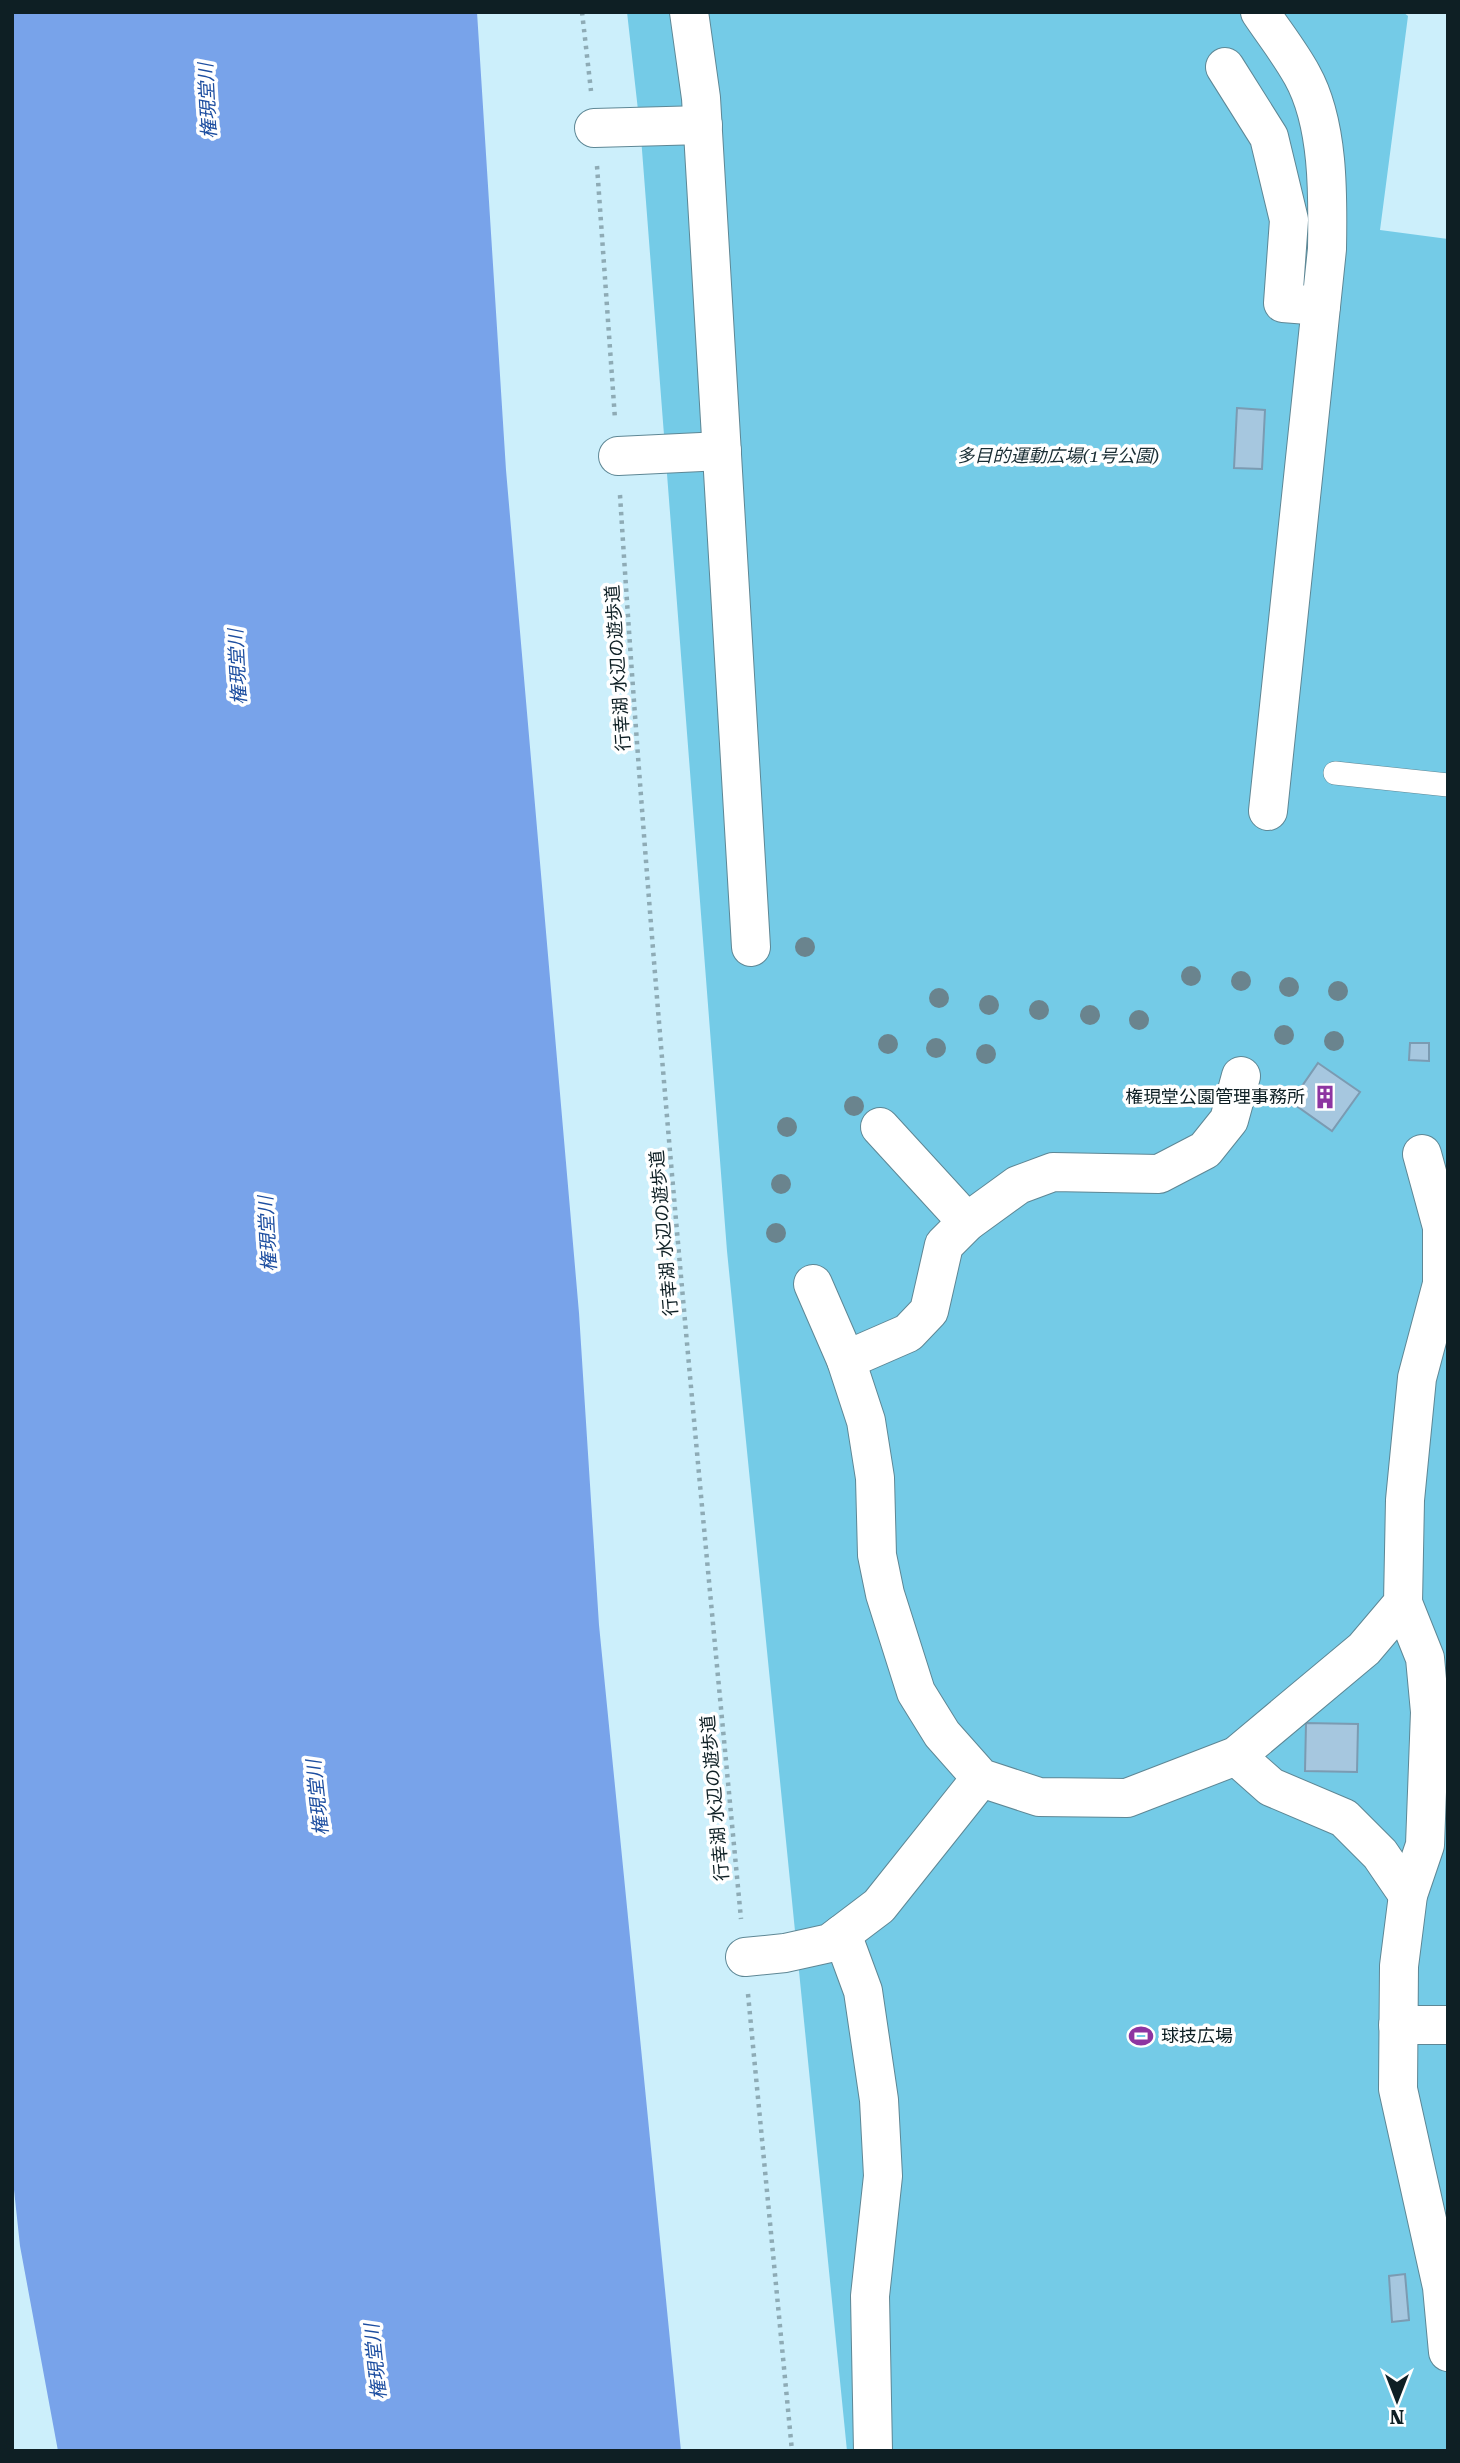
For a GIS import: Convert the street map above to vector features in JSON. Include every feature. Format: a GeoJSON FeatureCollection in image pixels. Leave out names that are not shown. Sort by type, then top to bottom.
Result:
{"type":"FeatureCollection","features":[{"type":"Feature","properties":{"kind":"street"},"geometry":{"type":"LineString","coordinates":[[689,12],[703,125],[751,947]]}},
{"type":"Feature","properties":{"kind":"street"},"geometry":{"type":"LineString","coordinates":[[1260,12],[1303,76],[1320,128],[1328,175],[1321,306],[1268,811]]}},
{"type":"Feature","properties":{"kind":"street"},"geometry":{"type":"LineString","coordinates":[[1225,67],[1269,137],[1272,149],[1289,220],[1283,303],[1321,306]]}},
{"type":"Feature","properties":{"kind":"street"},"geometry":{"type":"LineString","coordinates":[[594,128],[703,125]]}},
{"type":"Feature","properties":{"kind":"street"},"geometry":{"type":"LineString","coordinates":[[618,456],[722,451]]}},
{"type":"Feature","properties":{"kind":"street"},"geometry":{"type":"LineString","coordinates":[[846,1360],[908,1333],[929,1311],[943,1245],[967,1222],[1018,1185],[1054,1172],[1159,1174],[1205,1150],[1229,1120],[1241,1076]]}},
{"type":"Feature","properties":{"kind":"street"},"geometry":{"type":"LineString","coordinates":[[880,1128],[967,1222]]}},
{"type":"Feature","properties":{"kind":"street"},"geometry":{"type":"LineString","coordinates":[[1422,1154],[1442,1227],[1442,1284],[1417,1378],[1405,1500],[1403,1603],[1425,1658],[1430,1712],[1425,1844],[1408,1895],[1399,1966],[1398,2089],[1442,2287],[1448,2352]]}},
{"type":"Feature","properties":{"kind":"street"},"geometry":{"type":"LineString","coordinates":[[813,1284],[846,1360],[866,1420],[875,1478],[877,1555],[885,1594],[916,1692],[942,1734],[981,1778],[1039,1797],[1127,1798],[1236,1756],[1364,1649],[1403,1603]]}},
{"type":"Feature","properties":{"kind":"street"},"geometry":{"type":"LineString","coordinates":[[1236,1756],[1271,1787],[1344,1818],[1380,1854],[1408,1895]]}},
{"type":"Feature","properties":{"kind":"street"},"geometry":{"type":"LineString","coordinates":[[745,1957],[785,1954],[830,1943],[879,1906],[981,1778]]}},
{"type":"Feature","properties":{"kind":"street"},"geometry":{"type":"LineString","coordinates":[[842,1934],[863,1991],[879,2100],[883,2176],[870,2297],[873,2451]]}},
{"type":"Feature","properties":{"kind":"street"},"geometry":{"type":"LineString","coordinates":[[1398,2025],[1448,2025]]}},
{"type":"Feature","properties":{"kind":"lane"},"geometry":{"type":"LineString","coordinates":[[1335,773],[1448,785]]}},
{"type":"Feature","properties":{"kind":"path","name":"行幸湖 水辺の遊歩道"},"geometry":{"type":"LineString","coordinates":[[582,12],[594,128],[631,655],[675,1197],[792,2451]]}},
{"type":"Feature","properties":{"kind":"green space","name":"多目的運動広場(1号公園)"},"geometry":{"type":"Polygon","coordinates":[[[627,12],[1403,12],[1408,16],[1380,230],[1448,239],[1448,2451],[847,2451],[727,1251],[641,137],[627,12]]]}},
{"type":"Feature","properties":{"kind":"water","name":"権現堂川"},"geometry":{"type":"Polygon","coordinates":[[[12,12],[477,12],[506,470],[579,1313],[599,1625],[681,2451],[58,2451],[20,2246],[12,2171],[12,12]]]}},
{"type":"Feature","properties":{"kind":"building"},"geometry":{"type":"Polygon","coordinates":[[[1237,408],[1265,410],[1262,469],[1234,468],[1237,408]]]}},
{"type":"Feature","properties":{"kind":"building"},"geometry":{"type":"Polygon","coordinates":[[[1410,1043],[1429,1043],[1429,1061],[1409,1060],[1410,1043]]]}},
{"type":"Feature","properties":{"kind":"building","name":"権現堂公園管理事務所"},"geometry":{"type":"Polygon","coordinates":[[[1318,1063],[1360,1092],[1332,1131],[1291,1102],[1318,1063]]]}},
{"type":"Feature","properties":{"kind":"building"},"geometry":{"type":"Polygon","coordinates":[[[1306,1723],[1358,1724],[1357,1772],[1305,1771],[1306,1723]]]}},
{"type":"Feature","properties":{"kind":"building"},"geometry":{"type":"Polygon","coordinates":[[[1405,2274],[1409,2320],[1392,2322],[1389,2276],[1405,2274]]]}},
{"type":"Feature","properties":{"kind":"place","name":"権現堂公園管理事務所"},"geometry":{"type":"Point","coordinates":[1325,1097]}},
{"type":"Feature","properties":{"kind":"place","name":"球技広場"},"geometry":{"type":"Point","coordinates":[1141,2036]}}]}
